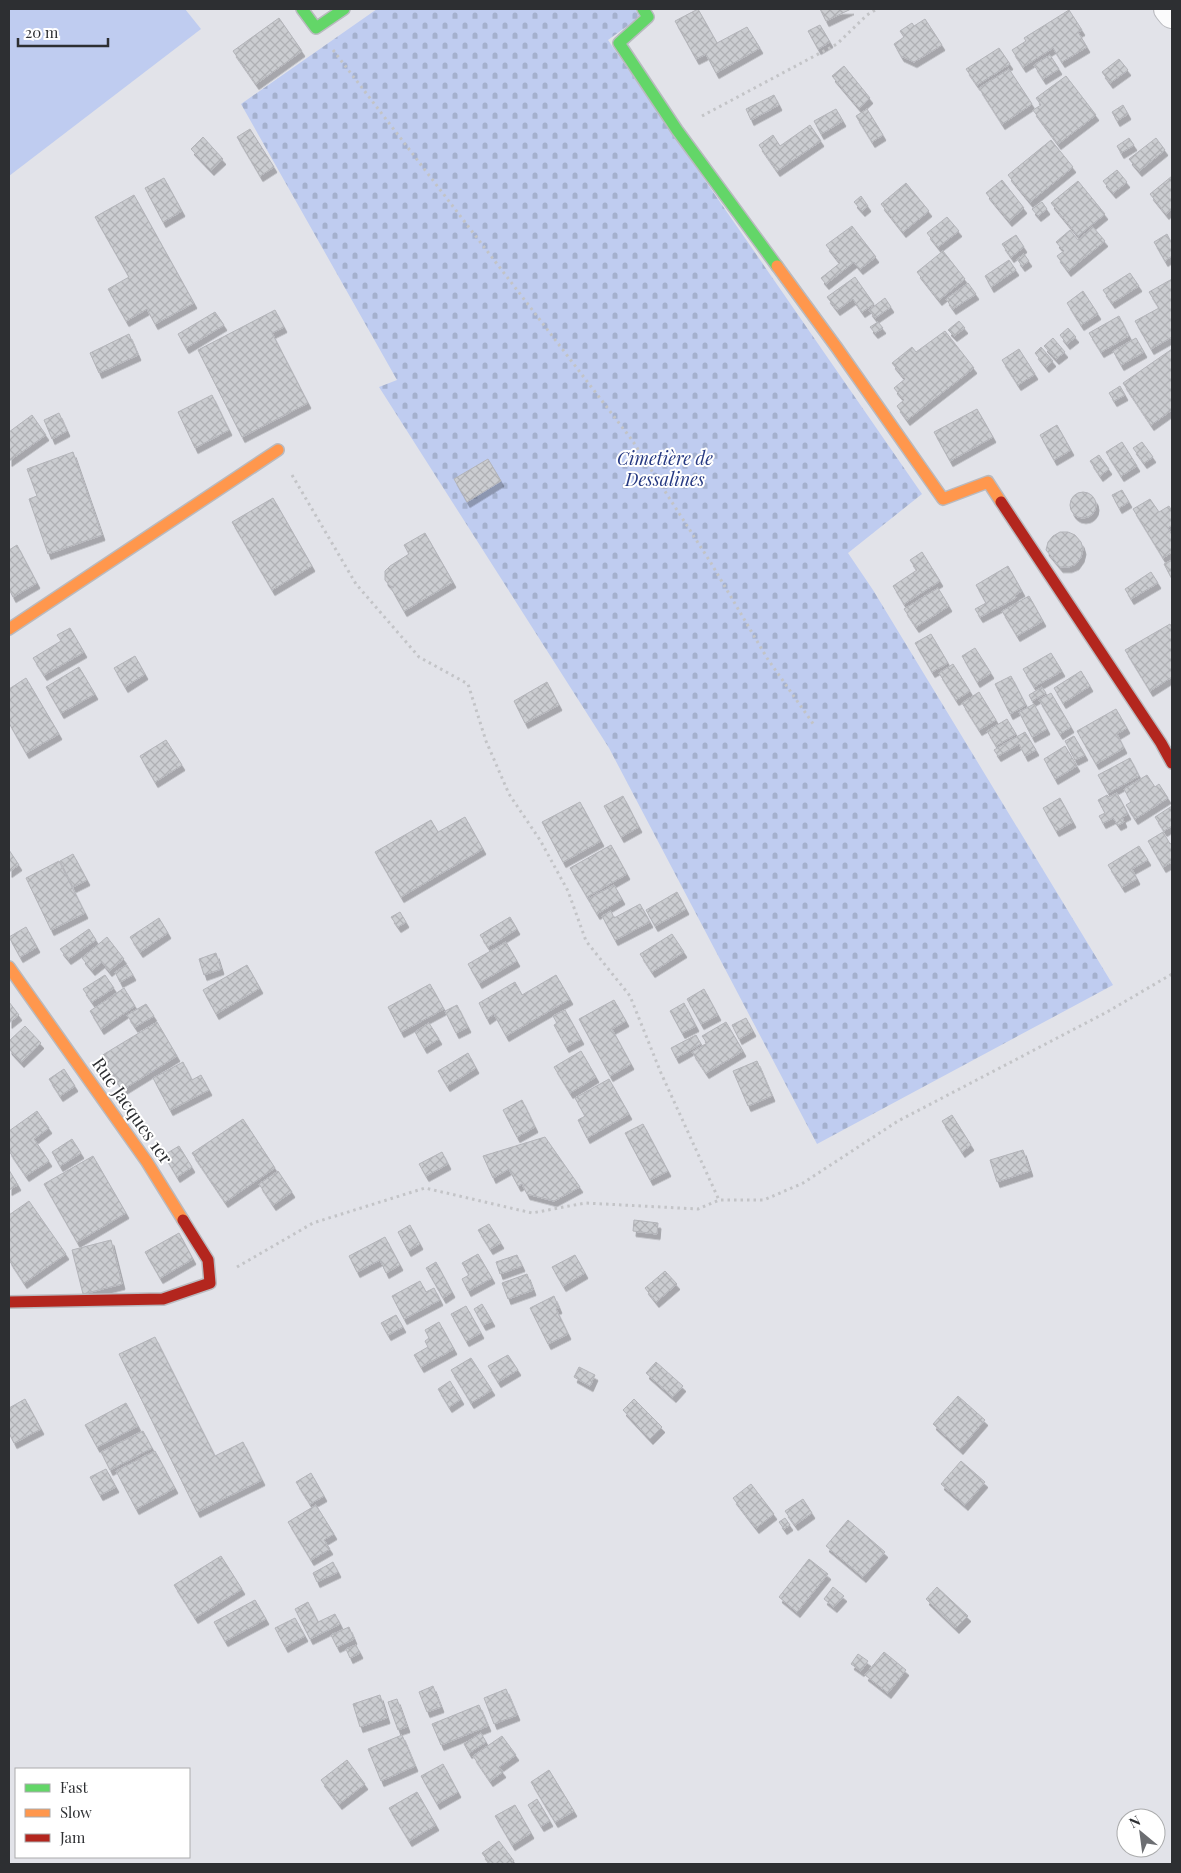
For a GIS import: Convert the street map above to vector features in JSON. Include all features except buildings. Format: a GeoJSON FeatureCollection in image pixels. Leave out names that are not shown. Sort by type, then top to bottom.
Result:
{"type":"FeatureCollection","features":[{"type":"Feature","properties":{"kind":"street"},"geometry":{"type":"LineString","coordinates":[[302,9],[316,28],[344,9]]}},
{"type":"Feature","properties":{"kind":"street"},"geometry":{"type":"LineString","coordinates":[[643,9],[648,17],[619,43],[677,130],[837,348],[943,499],[988,482],[1172,763]]}},
{"type":"Feature","properties":{"kind":"street"},"geometry":{"type":"LineString","coordinates":[[1168,9],[1172,14]]}},
{"type":"Feature","properties":{"kind":"street"},"geometry":{"type":"LineString","coordinates":[[9,629],[278,450]]}},
{"type":"Feature","properties":{"kind":"street","name":"Rue Jacques 1er"},"geometry":{"type":"LineString","coordinates":[[9,967],[147,1162],[208,1260],[210,1283]]}},
{"type":"Feature","properties":{"kind":"street"},"geometry":{"type":"LineString","coordinates":[[9,1302],[163,1299],[210,1283]]}},
{"type":"Feature","properties":{"kind":"path"},"geometry":{"type":"LineString","coordinates":[[677,130],[837,44],[867,15],[877,9]]}},
{"type":"Feature","properties":{"kind":"path"},"geometry":{"type":"LineString","coordinates":[[316,28],[632,440],[711,563],[767,658],[814,725]]}},
{"type":"Feature","properties":{"kind":"path"},"geometry":{"type":"LineString","coordinates":[[278,450],[356,584],[420,657],[468,684],[486,741],[509,794],[540,840],[568,891],[586,941],[630,996],[661,1073],[719,1200]]}},
{"type":"Feature","properties":{"kind":"path"},"geometry":{"type":"LineString","coordinates":[[210,1283],[313,1223],[425,1188],[532,1214],[585,1204],[698,1209],[719,1200],[764,1200],[803,1184],[898,1121],[1107,1012],[1172,974]]}},
{"type":"Feature","properties":{"kind":"green space"},"geometry":{"type":"Polygon","coordinates":[[[9,9],[185,9],[201,29],[9,176],[9,9]]]}},
{"type":"Feature","properties":{"kind":"green space","name":"Cimetière de Dessalines"},"geometry":{"type":"Polygon","coordinates":[[[377,9],[635,9],[640,17],[608,40],[922,494],[848,553],[873,590],[1113,985],[817,1144],[609,748],[379,387],[397,380],[241,104],[377,9]]]}},
{"type":"Feature","properties":{"kind":"traffic: fast"},"geometry":{"type":"LineString","coordinates":[[302,9],[316,28],[344,9]]}},
{"type":"Feature","properties":{"kind":"traffic: fast"},"geometry":{"type":"LineString","coordinates":[[643,9],[648,17],[619,43],[677,130],[777,266]]}},
{"type":"Feature","properties":{"kind":"traffic: slow"},"geometry":{"type":"LineString","coordinates":[[777,266],[943,499],[988,482],[1001,502]]}},
{"type":"Feature","properties":{"kind":"traffic: slow"},"geometry":{"type":"LineString","coordinates":[[9,629],[278,450]]}},
{"type":"Feature","properties":{"kind":"traffic: slow"},"geometry":{"type":"LineString","coordinates":[[9,967],[147,1162],[183,1220]]}},
{"type":"Feature","properties":{"kind":"traffic: jam"},"geometry":{"type":"LineString","coordinates":[[1001,502],[1161,743],[1172,763]]}},
{"type":"Feature","properties":{"kind":"traffic: jam"},"geometry":{"type":"LineString","coordinates":[[9,1302],[163,1299],[210,1283],[208,1260],[183,1220]]}}]}
